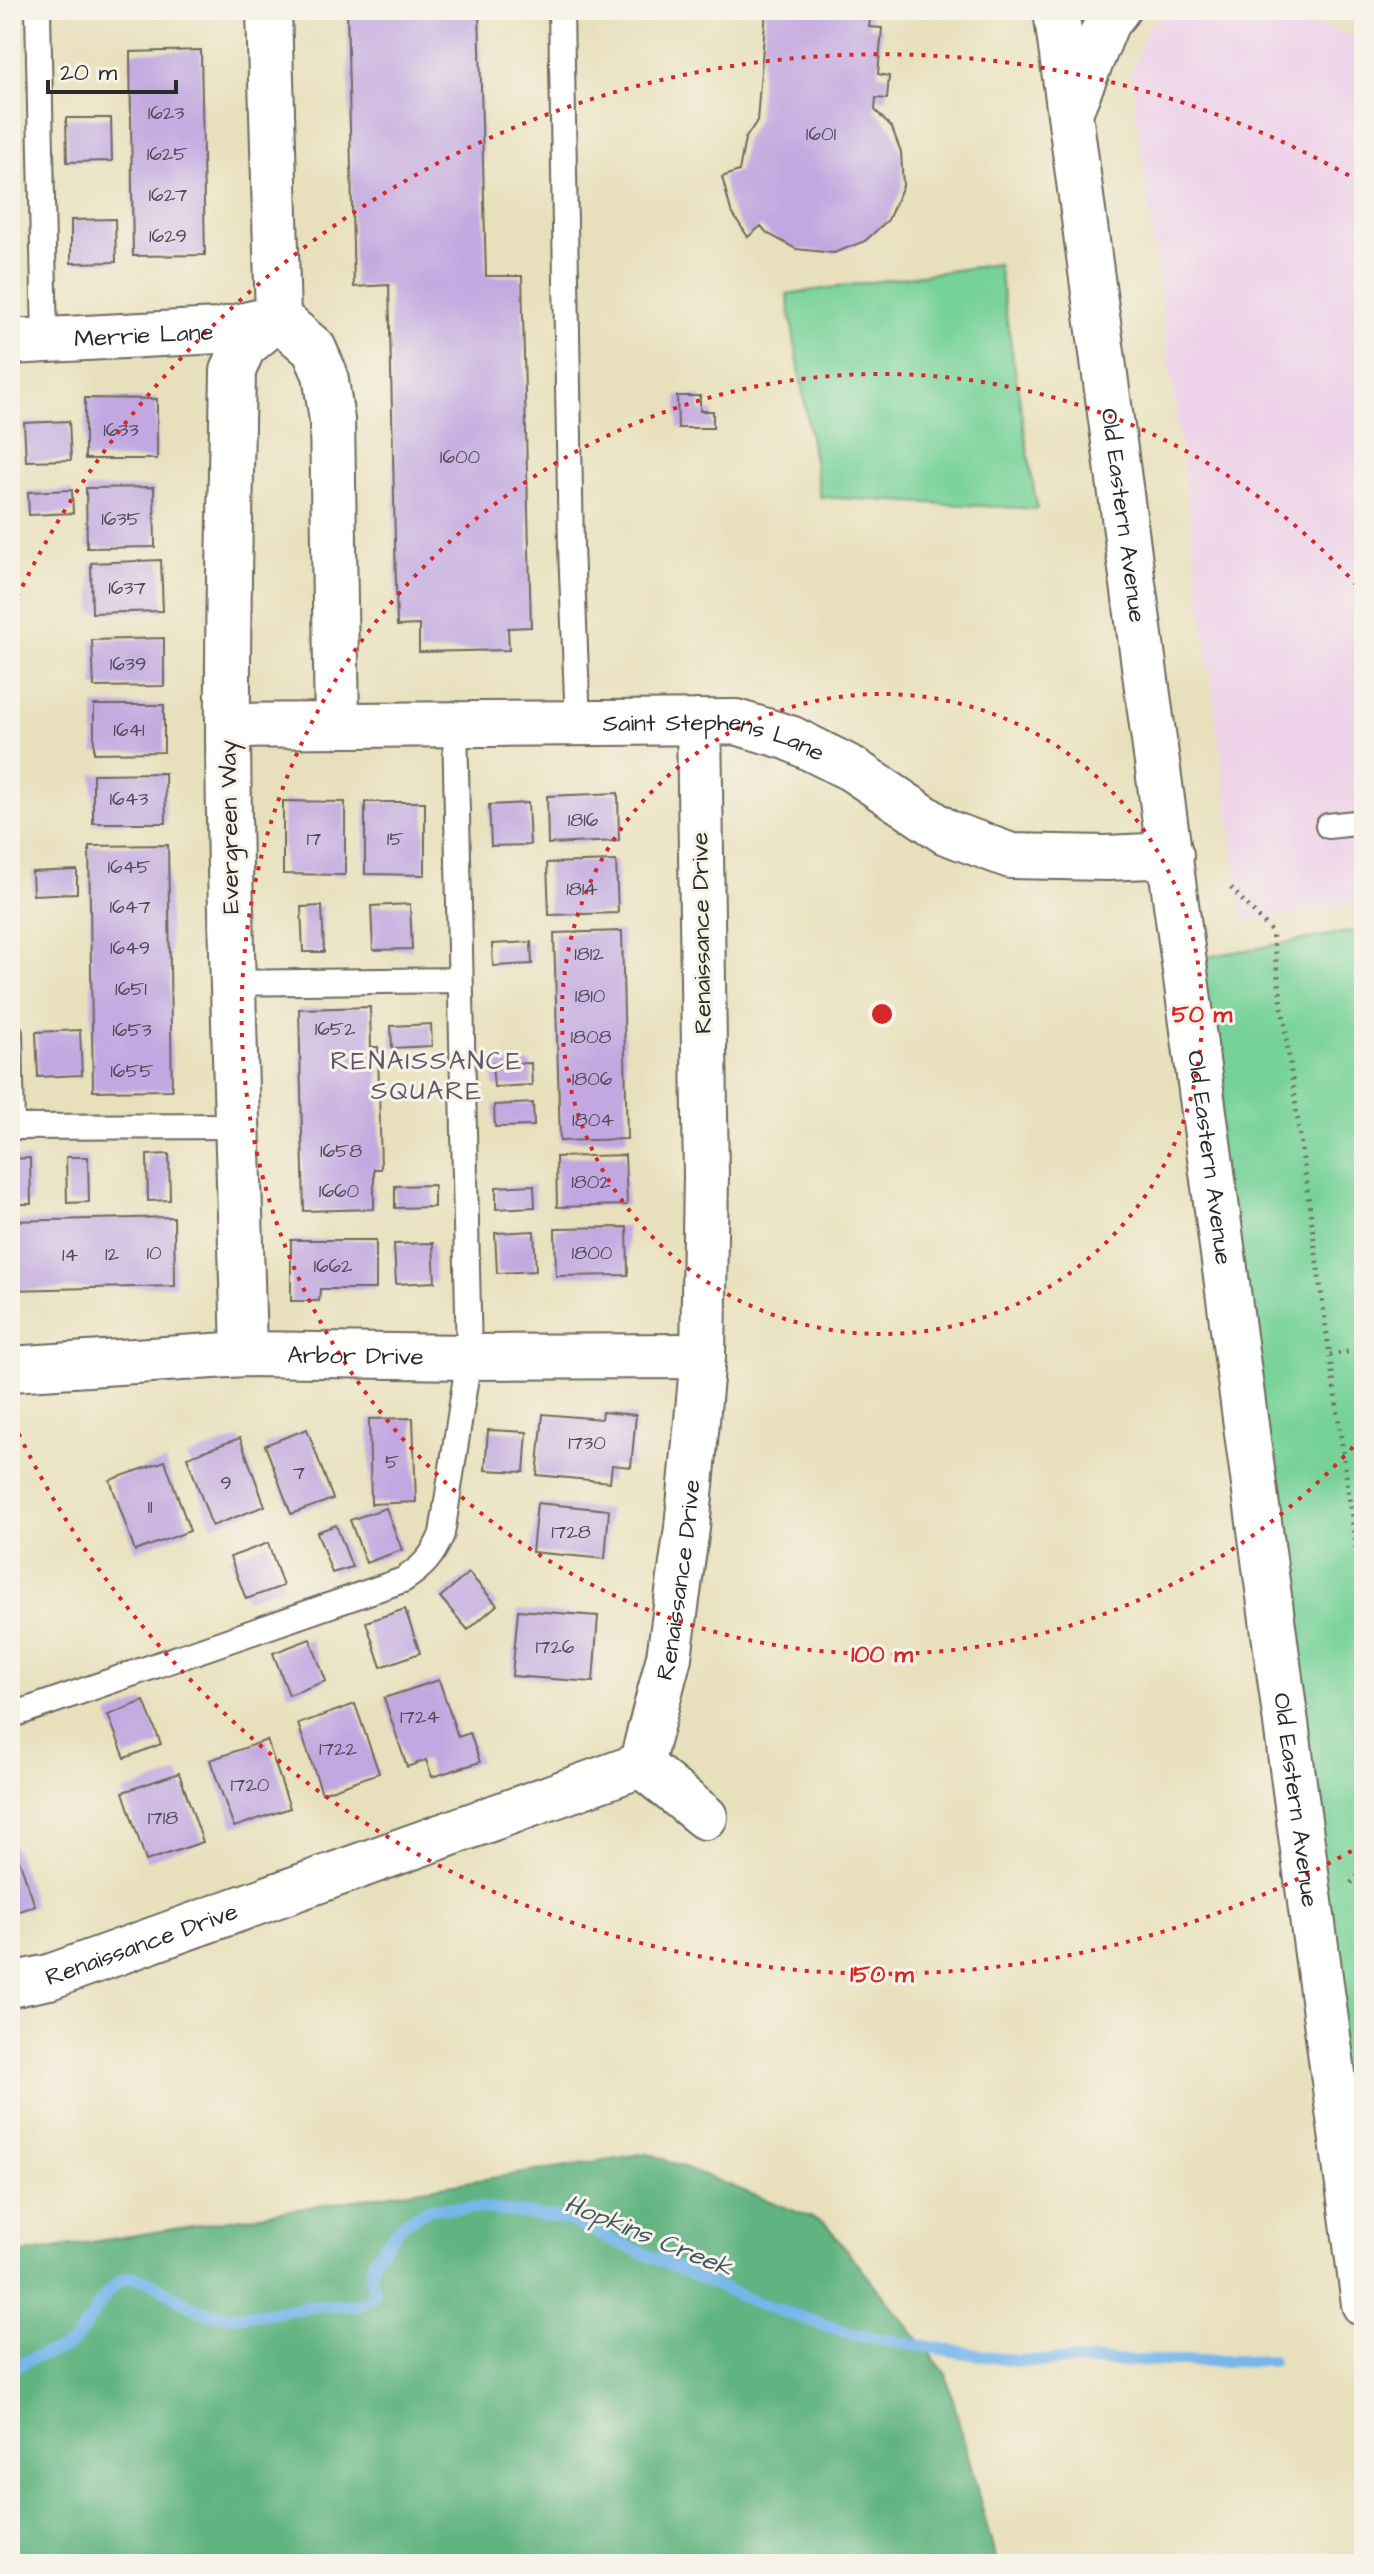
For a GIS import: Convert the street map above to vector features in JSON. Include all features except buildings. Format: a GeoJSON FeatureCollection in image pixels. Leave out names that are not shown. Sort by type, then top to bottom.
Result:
{"type":"FeatureCollection","features":[{"type":"Feature","properties":{"kind":"street"},"geometry":{"type":"LineString","coordinates":[[269,10],[278,318],[314,349],[325,374],[332,420],[337,725]]}},
{"type":"Feature","properties":{"kind":"street","name":"Old Eastern Avenue"},"geometry":{"type":"LineString","coordinates":[[1056,10],[1364,2304]]}},
{"type":"Feature","properties":{"kind":"street"},"geometry":{"type":"LineString","coordinates":[[1070,112],[1107,22],[1117,10]]}},
{"type":"Feature","properties":{"kind":"street","name":"Merrie Lane"},"geometry":{"type":"LineString","coordinates":[[27,341],[218,331],[278,318]]}},
{"type":"Feature","properties":{"kind":"street","name":"Evergreen Way"},"geometry":{"type":"LineString","coordinates":[[244,1354],[232,983],[228,726],[233,371],[243,347],[278,318]]}},
{"type":"Feature","properties":{"kind":"street","name":"Renaissance Drive"},"geometry":{"type":"LineString","coordinates":[[10,1985],[63,1972],[641,1765],[669,1657],[687,1528],[703,1356],[706,1176],[699,722]]}},
{"type":"Feature","properties":{"kind":"street","name":"Saint Stephens Lane"},"geometry":{"type":"LineString","coordinates":[[228,726],[736,722],[790,738],[852,769],[946,832],[1011,856],[1106,858],[1171,855]]}},
{"type":"Feature","properties":{"kind":"street","name":"Arbor Drive"},"geometry":{"type":"LineString","coordinates":[[10,1369],[244,1354],[703,1356]]}},
{"type":"Feature","properties":{"kind":"street"},"geometry":{"type":"LineString","coordinates":[[641,1765],[705,1817]]}},
{"type":"Feature","properties":{"kind":"lane"},"geometry":{"type":"LineString","coordinates":[[27,341],[38,10]]}},
{"type":"Feature","properties":{"kind":"lane"},"geometry":{"type":"LineString","coordinates":[[561,10],[571,547],[578,724]]}},
{"type":"Feature","properties":{"kind":"lane"},"geometry":{"type":"LineString","coordinates":[[10,1716],[403,1580],[420,1569],[433,1554],[442,1534],[469,1357],[455,724]]}},
{"type":"Feature","properties":{"kind":"lane"},"geometry":{"type":"LineString","coordinates":[[1328,826],[1364,822]]}},
{"type":"Feature","properties":{"kind":"lane"},"geometry":{"type":"LineString","coordinates":[[232,983],[460,980]]}},
{"type":"Feature","properties":{"kind":"lane"},"geometry":{"type":"LineString","coordinates":[[10,1033],[11,1127],[239,1126]]}},
{"type":"Feature","properties":{"kind":"path"},"geometry":{"type":"LineString","coordinates":[[1231,888],[1272,932],[1364,1606]]}},
{"type":"Feature","properties":{"kind":"path"},"geometry":{"type":"LineString","coordinates":[[1330,1355],[1364,1349]]}},
{"type":"Feature","properties":{"kind":"shaded area"},"geometry":{"type":"Polygon","coordinates":[[[1175,10],[1272,10],[1364,40],[1364,901],[1243,922],[1131,74],[1147,27],[1175,10]]]}},
{"type":"Feature","properties":{"kind":"green space"},"geometry":{"type":"Polygon","coordinates":[[[998,264],[1037,509],[820,497],[787,294],[998,264]]]}},
{"type":"Feature","properties":{"kind":"green space"},"geometry":{"type":"Polygon","coordinates":[[[1364,929],[1364,2305],[1184,961],[1364,929]]]}},
{"type":"Feature","properties":{"kind":"green space"},"geometry":{"type":"Polygon","coordinates":[[[648,2153],[825,2223],[946,2374],[997,2564],[10,2564],[10,2255],[648,2153]]]}},
{"type":"Feature","properties":{"kind":"waterway","name":"Hopkins Creek"},"geometry":{"type":"LineString","coordinates":[[10,2369],[72,2343],[111,2288],[127,2278],[145,2280],[199,2310],[218,2314],[238,2316],[318,2306],[357,2306],[370,2298],[374,2291],[371,2273],[374,2259],[401,2225],[430,2208],[482,2208],[565,2219],[757,2303],[856,2335],[1016,2361],[1271,2361]]}},
{"type":"Feature","properties":{"kind":"district","name":"RENAISSANCE SQUARE"},"geometry":{"type":"Point","coordinates":[427,1075]}}]}
